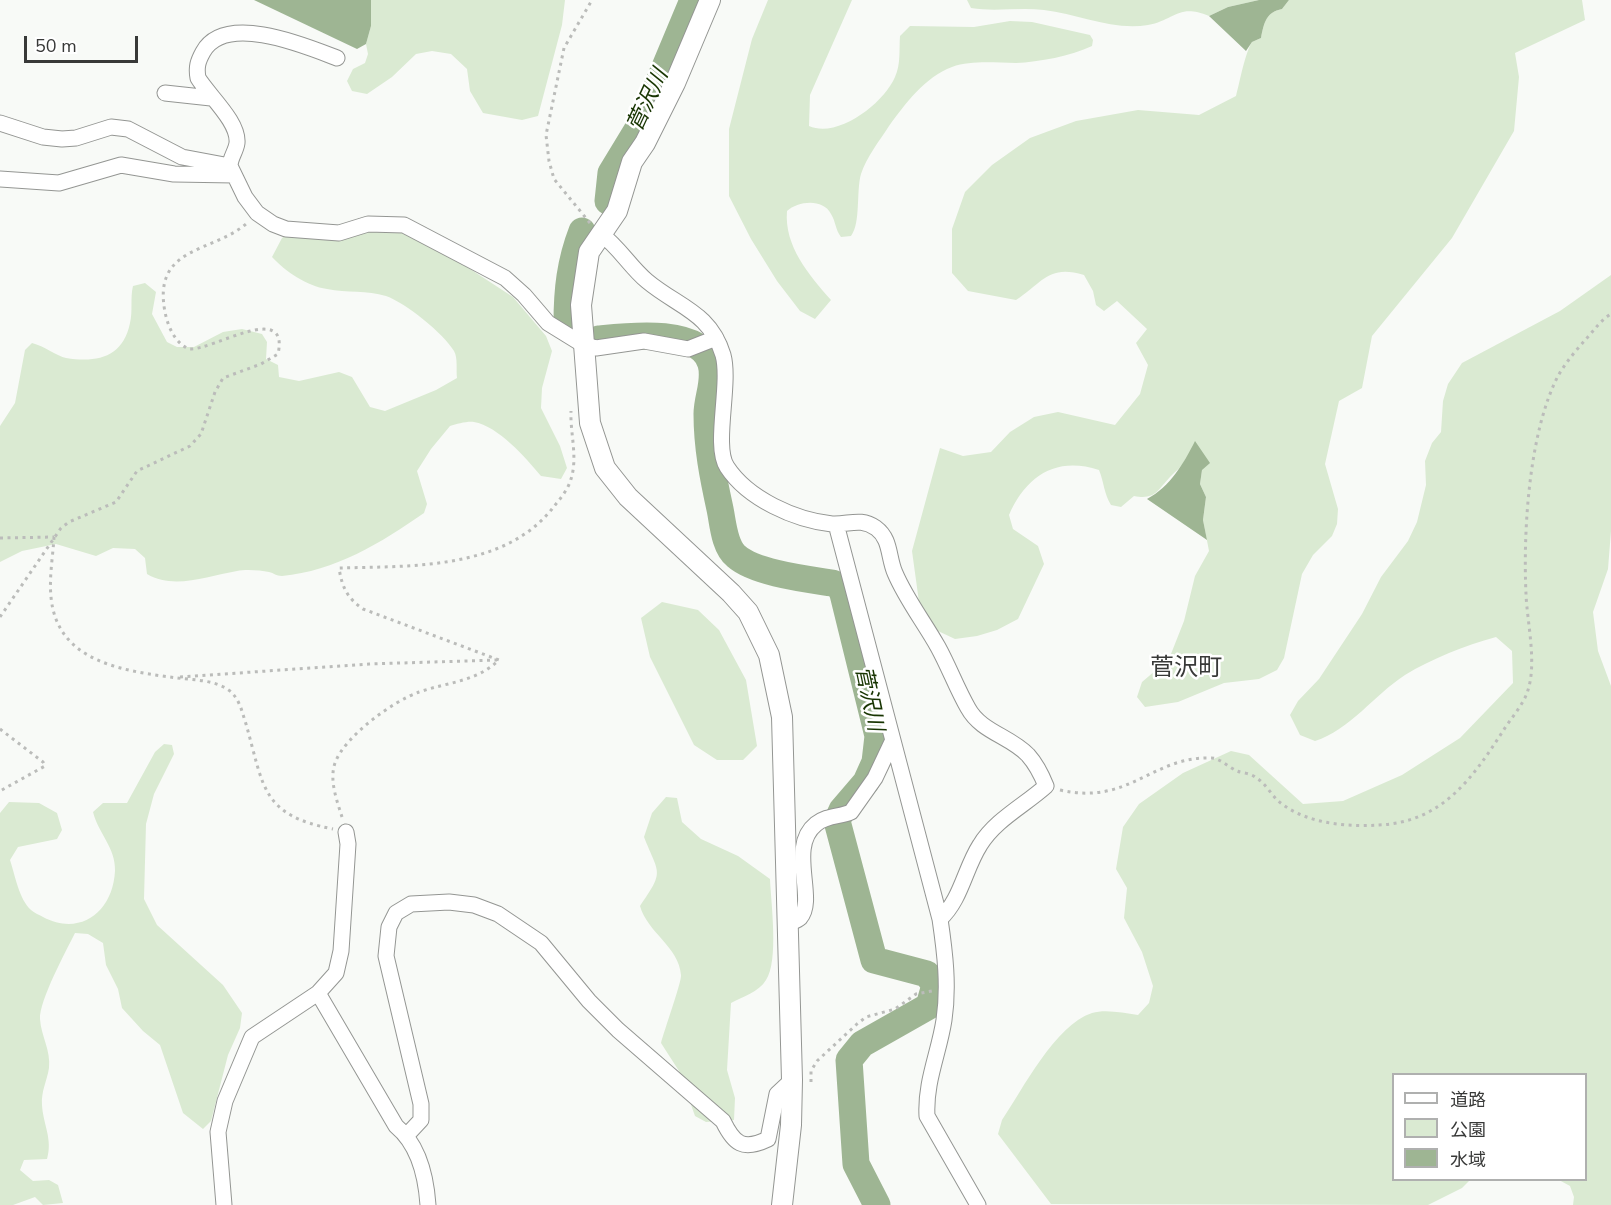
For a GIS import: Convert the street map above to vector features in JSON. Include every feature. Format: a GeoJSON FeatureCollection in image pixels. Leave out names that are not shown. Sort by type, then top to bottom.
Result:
{"type":"FeatureCollection","features":[{"type":"Feature","properties":{"kind":"street"},"geometry":{"type":"LineString","coordinates":[[710,0],[675,83],[645,142],[632,162],[617,211],[600,232],[589,252],[581,305],[582,344],[590,423],[606,468],[628,497],[731,593],[748,612],[769,655],[782,717],[792,1080],[791,1125],[782,1205]]}},
{"type":"Feature","properties":{"kind":"street"},"geometry":{"type":"LineString","coordinates":[[337,58],[272,36],[232,33],[216,38],[207,45],[196,69],[198,78],[211,98],[230,119],[236,132],[237,144],[232,170],[257,213],[273,224],[303,231],[339,233],[368,224],[404,225],[505,278],[524,295],[548,323],[582,344],[596,348],[644,342],[688,349],[710,340]]}},
{"type":"Feature","properties":{"kind":"street"},"geometry":{"type":"LineString","coordinates":[[165,93],[211,98]]}},
{"type":"Feature","properties":{"kind":"street"},"geometry":{"type":"LineString","coordinates":[[0,123],[43,137],[62,139],[76,138],[111,127],[128,129],[182,157],[232,170]]}},
{"type":"Feature","properties":{"kind":"street"},"geometry":{"type":"LineString","coordinates":[[0,179],[59,183],[121,165],[174,174],[232,170]]}},
{"type":"Feature","properties":{"kind":"street"},"geometry":{"type":"LineString","coordinates":[[600,232],[619,247],[645,280],[694,311],[708,326],[710,340],[723,356],[725,373],[722,452],[726,466],[739,481],[777,507],[818,522],[836,524],[853,520],[864,522],[877,529],[888,542],[895,573],[939,648],[969,711],[987,729],[1028,755],[1046,786],[992,830],[981,843],[950,910],[940,919]]}},
{"type":"Feature","properties":{"kind":"street"},"geometry":{"type":"LineString","coordinates":[[836,524],[940,919],[947,967],[944,1021],[930,1075],[927,1116],[978,1205]]}},
{"type":"Feature","properties":{"kind":"street"},"geometry":{"type":"LineString","coordinates":[[787,924],[799,919],[804,910],[803,848],[807,834],[817,823],[851,812],[871,784],[892,742]]}},
{"type":"Feature","properties":{"kind":"street"},"geometry":{"type":"LineString","coordinates":[[224,1205],[218,1132],[225,1101],[242,1056],[252,1036],[318,993],[336,973],[341,951],[348,844],[346,832]]}},
{"type":"Feature","properties":{"kind":"street"},"geometry":{"type":"LineString","coordinates":[[407,1135],[421,1120],[421,1104],[386,956],[389,927],[396,913],[411,904],[449,902],[474,905],[498,914],[520,927],[542,944],[589,1001],[618,1030],[723,1121],[731,1137],[745,1146],[768,1139],[777,1094],[792,1080]]}},
{"type":"Feature","properties":{"kind":"street"},"geometry":{"type":"LineString","coordinates":[[318,993],[396,1126],[407,1135],[426,1176],[428,1205]]}},
{"type":"Feature","properties":{"kind":"path"},"geometry":{"type":"LineString","coordinates":[[592,0],[564,48],[546,135],[554,179],[579,213],[600,232]]}},
{"type":"Feature","properties":{"kind":"path"},"geometry":{"type":"LineString","coordinates":[[0,618],[45,554],[54,537],[69,522],[117,502],[137,471],[190,447],[201,434],[215,392],[223,378],[261,364],[279,354],[278,337],[271,330],[258,327],[206,348],[197,350],[183,347],[174,336],[163,299],[163,285],[173,267],[192,249],[239,230],[257,213]]}},
{"type":"Feature","properties":{"kind":"path"},"geometry":{"type":"LineString","coordinates":[[1046,786],[1082,795],[1101,794],[1133,783],[1179,761],[1214,758],[1237,771],[1255,777],[1282,804],[1315,820],[1349,825],[1405,822],[1433,811],[1447,802],[1469,780],[1490,752],[1528,689],[1532,641],[1526,594],[1528,497],[1542,423],[1558,377],[1576,351],[1611,314]]}},
{"type":"Feature","properties":{"kind":"path"},"geometry":{"type":"LineString","coordinates":[[500,660],[363,609],[351,601],[345,591],[339,568],[395,567],[446,562],[488,552],[516,539],[541,523],[571,481],[575,464],[571,402]]}},
{"type":"Feature","properties":{"kind":"path"},"geometry":{"type":"LineString","coordinates":[[0,538],[54,537]]}},
{"type":"Feature","properties":{"kind":"path"},"geometry":{"type":"LineString","coordinates":[[54,537],[51,595],[54,613],[75,646],[91,657],[125,672],[211,682],[230,691],[243,711],[266,791],[274,805],[286,815],[306,824],[346,832],[334,788],[334,765],[343,748],[394,703],[419,692],[486,672],[500,660]]}},
{"type":"Feature","properties":{"kind":"path"},"geometry":{"type":"LineString","coordinates":[[172,677],[369,664],[500,660]]}},
{"type":"Feature","properties":{"kind":"path"},"geometry":{"type":"LineString","coordinates":[[0,729],[43,762],[45,766],[0,791]]}},
{"type":"Feature","properties":{"kind":"path"},"geometry":{"type":"LineString","coordinates":[[810,1092],[811,1071],[817,1061],[856,1024],[866,1017],[895,1009],[916,994],[927,991]]}},
{"type":"Feature","properties":{"kind":"green space"},"geometry":{"type":"Polygon","coordinates":[[[371,0],[565,0],[562,25],[538,116],[522,120],[483,113],[470,91],[467,69],[451,54],[432,51],[416,54],[392,77],[367,94],[352,91],[347,81],[353,69],[365,63],[368,54],[366,44],[371,26],[371,0]]]}},
{"type":"Feature","properties":{"kind":"green space"},"geometry":{"type":"Polygon","coordinates":[[[768,0],[852,0],[810,95],[809,126],[821,129],[846,123],[859,116],[881,97],[897,72],[900,36],[910,26],[974,27],[1010,21],[1032,22],[1090,35],[1093,40],[1092,46],[1084,50],[1045,60],[1016,63],[967,63],[952,67],[924,84],[895,118],[866,162],[861,174],[856,223],[851,236],[841,237],[831,214],[822,205],[804,203],[787,211],[787,224],[794,248],[814,280],[831,300],[815,319],[800,311],[777,281],[751,239],[729,196],[729,129],[752,39],[768,0]]]}},
{"type":"Feature","properties":{"kind":"green space"},"geometry":{"type":"Polygon","coordinates":[[[967,0],[1259,0],[1228,7],[1209,16],[1190,11],[1148,25],[1122,26],[1044,10],[971,8],[967,0]]]}},
{"type":"Feature","properties":{"kind":"green space"},"geometry":{"type":"Polygon","coordinates":[[[1289,0],[1582,0],[1585,20],[1515,53],[1519,77],[1514,131],[1452,238],[1372,336],[1362,388],[1339,401],[1325,464],[1338,509],[1337,524],[1332,536],[1313,555],[1302,574],[1284,658],[1277,670],[1259,679],[1224,683],[1178,702],[1145,707],[1137,697],[1142,682],[1169,659],[1184,621],[1195,576],[1209,551],[1203,520],[1206,497],[1200,484],[1202,470],[1186,458],[1155,493],[1147,497],[1134,496],[1121,507],[1111,505],[1099,470],[1083,466],[1069,466],[1044,473],[1024,490],[1009,515],[1013,529],[1038,546],[1044,564],[1018,619],[997,630],[977,636],[955,639],[938,631],[919,602],[912,551],[940,448],[963,456],[991,452],[1010,432],[1034,417],[1058,412],[1115,425],[1140,394],[1148,365],[1136,343],[1147,329],[1117,301],[1104,311],[1096,305],[1093,291],[1084,275],[1072,272],[1054,273],[1016,300],[968,291],[952,273],[952,229],[965,192],[992,165],[1030,138],[1076,121],[1138,110],[1199,115],[1236,96],[1249,47],[1252,42],[1261,38],[1269,16],[1282,9],[1289,0]]]}},
{"type":"Feature","properties":{"kind":"green space"},"geometry":{"type":"Polygon","coordinates":[[[379,227],[407,233],[467,267],[513,297],[546,336],[552,351],[542,388],[541,408],[560,446],[567,468],[561,479],[541,476],[502,436],[483,425],[465,422],[450,426],[417,471],[427,504],[424,513],[357,554],[320,568],[282,576],[265,571],[244,570],[191,580],[168,581],[147,574],[145,558],[135,549],[113,548],[96,556],[56,544],[22,551],[0,562],[0,426],[15,403],[25,350],[32,343],[66,358],[89,359],[107,355],[122,344],[127,334],[131,318],[133,286],[145,283],[156,292],[152,314],[167,342],[177,347],[194,347],[223,332],[242,329],[262,334],[267,342],[266,359],[278,365],[279,377],[299,381],[339,372],[352,377],[370,407],[385,411],[436,390],[457,378],[456,357],[449,344],[404,305],[379,294],[334,290],[312,285],[290,273],[272,257],[282,238],[291,232],[379,227]]]}},
{"type":"Feature","properties":{"kind":"green space"},"geometry":{"type":"Polygon","coordinates":[[[1611,275],[1611,531],[1608,569],[1593,612],[1598,651],[1611,686],[1611,1205],[1573,1205],[1574,1197],[1570,1186],[1561,1181],[1587,1181],[1587,1073],[1392,1073],[1392,1181],[1469,1181],[1462,1188],[1428,1205],[1051,1204],[998,1134],[1002,1120],[1030,1076],[1065,1030],[1092,1013],[1109,1011],[1138,1015],[1149,1003],[1153,986],[1142,952],[1124,918],[1127,888],[1116,869],[1123,827],[1139,804],[1183,773],[1231,751],[1249,755],[1303,804],[1343,801],[1402,775],[1460,738],[1513,683],[1512,651],[1496,637],[1449,653],[1405,675],[1351,721],[1328,736],[1315,741],[1300,735],[1290,715],[1298,701],[1319,679],[1362,614],[1381,577],[1408,541],[1417,522],[1426,485],[1425,461],[1432,443],[1441,432],[1443,401],[1448,384],[1462,363],[1560,311],[1611,275]]]}},
{"type":"Feature","properties":{"kind":"green space"},"geometry":{"type":"Polygon","coordinates":[[[662,602],[698,610],[719,630],[746,680],[757,746],[743,760],[717,760],[694,745],[650,657],[641,618],[662,602]]]}},
{"type":"Feature","properties":{"kind":"green space"},"geometry":{"type":"Polygon","coordinates":[[[164,744],[172,745],[174,754],[154,794],[146,824],[144,899],[157,925],[223,985],[242,1013],[240,1028],[228,1055],[211,1121],[203,1129],[183,1113],[160,1045],[143,1031],[122,1008],[118,989],[106,965],[103,943],[88,934],[75,933],[44,1000],[40,1019],[49,1061],[42,1100],[49,1152],[47,1159],[24,1160],[20,1170],[33,1181],[49,1180],[58,1185],[63,1203],[43,1205],[35,1197],[13,1205],[0,1205],[0,813],[9,802],[39,803],[57,813],[62,830],[57,839],[18,847],[10,860],[20,893],[32,911],[57,922],[70,924],[82,922],[92,917],[108,898],[115,871],[113,855],[93,812],[103,803],[127,803],[155,752],[164,744]]]}},
{"type":"Feature","properties":{"kind":"green space"},"geometry":{"type":"Polygon","coordinates":[[[666,797],[677,798],[682,822],[701,839],[738,856],[770,879],[773,946],[770,971],[759,988],[731,1003],[727,1070],[735,1098],[734,1120],[706,1122],[695,1116],[679,1071],[661,1043],[681,975],[675,956],[649,924],[640,906],[653,885],[657,872],[644,837],[652,813],[666,797]]]}},
{"type":"Feature","properties":{"kind":"water"},"geometry":{"type":"Polygon","coordinates":[[[254,0],[371,0],[371,26],[366,44],[357,49],[254,0]]]}},
{"type":"Feature","properties":{"kind":"water"},"geometry":{"type":"Polygon","coordinates":[[[1259,0],[1289,0],[1282,9],[1269,16],[1261,38],[1252,42],[1246,51],[1209,16],[1228,7],[1259,0]]]}},
{"type":"Feature","properties":{"kind":"water"},"geometry":{"type":"Polygon","coordinates":[[[1195,441],[1210,463],[1202,470],[1200,484],[1206,497],[1203,520],[1207,540],[1147,499],[1169,481],[1181,466],[1195,441]]]}},
{"type":"Feature","properties":{"kind":"waterway","name":"菅沢川"},"geometry":{"type":"LineString","coordinates":[[608,201],[611,173],[642,122],[693,0]]}},
{"type":"Feature","properties":{"kind":"waterway","name":"菅沢川"},"geometry":{"type":"LineString","coordinates":[[567,323],[570,276],[582,231]]}},
{"type":"Feature","properties":{"kind":"waterway","name":"菅沢川"},"geometry":{"type":"LineString","coordinates":[[599,339],[662,336],[693,344],[705,352],[712,370],[707,414],[709,450],[723,527],[732,552],[755,567],[840,586],[843,594],[878,736],[875,762],[866,782],[842,810],[837,821],[874,960],[927,974],[935,985],[929,1006],[862,1044],[849,1060],[856,1164],[877,1205]]}},
{"type":"Feature","properties":{"kind":"district","name":"菅沢町"},"geometry":{"type":"Point","coordinates":[1186,669]}}]}
